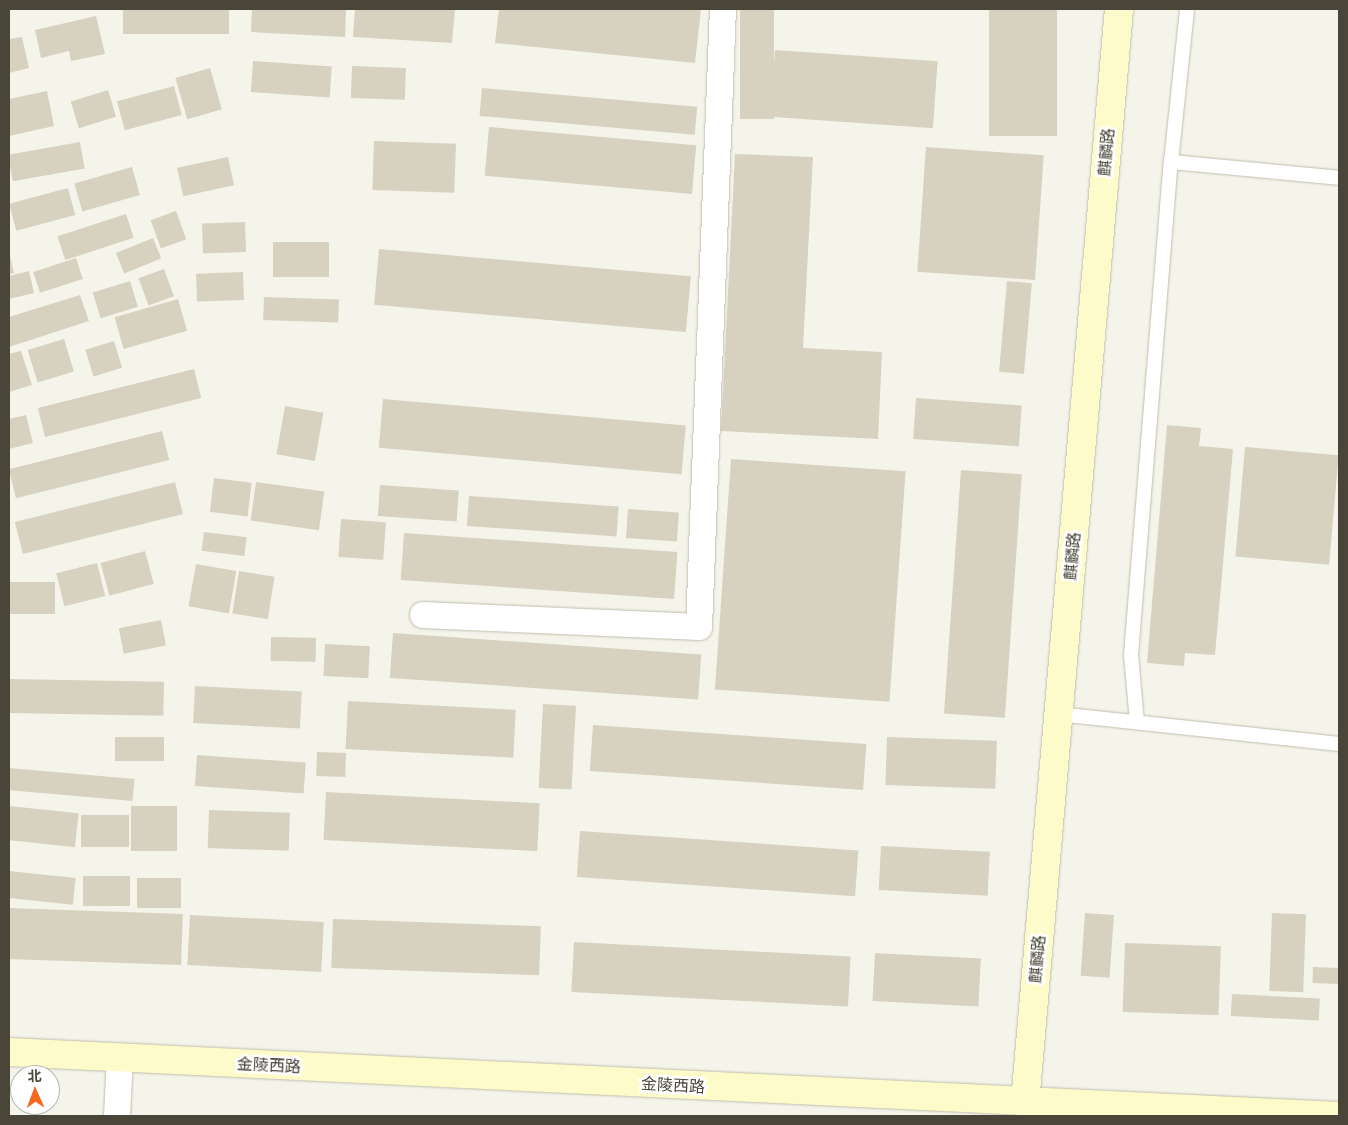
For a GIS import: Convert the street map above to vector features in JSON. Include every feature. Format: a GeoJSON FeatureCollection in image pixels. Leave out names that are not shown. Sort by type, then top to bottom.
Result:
{"type":"FeatureCollection","features":[{"type":"Feature","properties":{"kind":"main road","name":"麒麟路"},"geometry":{"type":"LineString","coordinates":[[1025,1102],[1118,9]]}},
{"type":"Feature","properties":{"kind":"main road","name":"金陵西路"},"geometry":{"type":"LineString","coordinates":[[9,1052],[1025,1102],[1071,1110],[1338,1116]]}},
{"type":"Feature","properties":{"kind":"street"},"geometry":{"type":"LineString","coordinates":[[423,615],[699,627],[723,9]]}},
{"type":"Feature","properties":{"kind":"street"},"geometry":{"type":"LineString","coordinates":[[117,1116],[120,1058]]}},
{"type":"Feature","properties":{"kind":"lane"},"geometry":{"type":"LineString","coordinates":[[1137,722],[1131,655],[1171,162],[1187,9]]}},
{"type":"Feature","properties":{"kind":"lane"},"geometry":{"type":"LineString","coordinates":[[1171,162],[1339,178]]}},
{"type":"Feature","properties":{"kind":"lane"},"geometry":{"type":"LineString","coordinates":[[1058,714],[1339,744]]}},
{"type":"Feature","properties":{"kind":"building"},"geometry":{"type":"Polygon","coordinates":[[[123,9],[229,9],[229,34],[123,34],[123,9]]]}},
{"type":"Feature","properties":{"kind":"building"},"geometry":{"type":"Polygon","coordinates":[[[252,9],[346,9],[345,37],[251,32],[252,9]]]}},
{"type":"Feature","properties":{"kind":"building"},"geometry":{"type":"Polygon","coordinates":[[[355,9],[455,9],[452,43],[353,37],[355,9]]]}},
{"type":"Feature","properties":{"kind":"building"},"geometry":{"type":"Polygon","coordinates":[[[499,9],[701,9],[695,63],[495,43],[499,9]]]}},
{"type":"Feature","properties":{"kind":"building"},"geometry":{"type":"Polygon","coordinates":[[[740,9],[774,9],[774,119],[740,119],[740,9]]]}},
{"type":"Feature","properties":{"kind":"building"},"geometry":{"type":"Polygon","coordinates":[[[989,9],[1057,9],[1057,136],[989,136],[989,9]]]}},
{"type":"Feature","properties":{"kind":"building"},"geometry":{"type":"Polygon","coordinates":[[[96,16],[105,54],[71,61],[69,51],[41,58],[35,30],[96,16]]]}},
{"type":"Feature","properties":{"kind":"building"},"geometry":{"type":"Polygon","coordinates":[[[22,37],[29,68],[9,73],[9,39],[22,37]]]}},
{"type":"Feature","properties":{"kind":"building"},"geometry":{"type":"Polygon","coordinates":[[[775,50],[938,61],[933,128],[770,117],[775,50]]]}},
{"type":"Feature","properties":{"kind":"building"},"geometry":{"type":"Polygon","coordinates":[[[253,61],[332,67],[330,97],[251,92],[253,61]]]}},
{"type":"Feature","properties":{"kind":"building"},"geometry":{"type":"Polygon","coordinates":[[[352,66],[406,68],[405,100],[351,98],[352,66]]]}},
{"type":"Feature","properties":{"kind":"building"},"geometry":{"type":"Polygon","coordinates":[[[210,68],[222,109],[187,119],[175,78],[210,68]]]}},
{"type":"Feature","properties":{"kind":"building"},"geometry":{"type":"Polygon","coordinates":[[[174,86],[182,115],[125,130],[117,101],[174,86]]]}},
{"type":"Feature","properties":{"kind":"building"},"geometry":{"type":"Polygon","coordinates":[[[482,88],[697,107],[695,135],[480,116],[482,88]]]}},
{"type":"Feature","properties":{"kind":"building"},"geometry":{"type":"Polygon","coordinates":[[[108,90],[116,117],[79,128],[71,101],[108,90]]]}},
{"type":"Feature","properties":{"kind":"building"},"geometry":{"type":"Polygon","coordinates":[[[47,91],[54,126],[9,136],[9,99],[47,91]]]}},
{"type":"Feature","properties":{"kind":"building"},"geometry":{"type":"Polygon","coordinates":[[[489,127],[696,145],[692,194],[485,176],[489,127]]]}},
{"type":"Feature","properties":{"kind":"building"},"geometry":{"type":"Polygon","coordinates":[[[374,141],[456,144],[454,193],[372,190],[374,141]]]}},
{"type":"Feature","properties":{"kind":"building"},"geometry":{"type":"Polygon","coordinates":[[[80,142],[85,169],[13,181],[9,155],[80,142]]]}},
{"type":"Feature","properties":{"kind":"building"},"geometry":{"type":"Polygon","coordinates":[[[926,147],[1044,155],[1035,280],[917,272],[926,147]]]}},
{"type":"Feature","properties":{"kind":"building"},"geometry":{"type":"Polygon","coordinates":[[[735,154],[813,157],[803,348],[882,352],[878,439],[721,431],[735,154]]]}},
{"type":"Feature","properties":{"kind":"building"},"geometry":{"type":"Polygon","coordinates":[[[228,157],[234,185],[183,196],[177,168],[228,157]]]}},
{"type":"Feature","properties":{"kind":"building"},"geometry":{"type":"Polygon","coordinates":[[[132,167],[140,195],[82,211],[74,184],[132,167]]]}},
{"type":"Feature","properties":{"kind":"building"},"geometry":{"type":"Polygon","coordinates":[[[68,188],[75,215],[16,231],[9,204],[68,188]]]}},
{"type":"Feature","properties":{"kind":"building"},"geometry":{"type":"Polygon","coordinates":[[[176,211],[186,239],[161,248],[151,220],[176,211]]]}},
{"type":"Feature","properties":{"kind":"building"},"geometry":{"type":"Polygon","coordinates":[[[126,214],[134,238],[65,260],[58,236],[126,214]]]}},
{"type":"Feature","properties":{"kind":"building"},"geometry":{"type":"Polygon","coordinates":[[[245,222],[246,252],[203,253],[202,224],[245,222]]]}},
{"type":"Feature","properties":{"kind":"building"},"geometry":{"type":"Polygon","coordinates":[[[153,238],[161,258],[124,273],[116,253],[153,238]]]}},
{"type":"Feature","properties":{"kind":"building"},"geometry":{"type":"Polygon","coordinates":[[[273,242],[329,242],[329,277],[273,277],[273,242]]]}},
{"type":"Feature","properties":{"kind":"building"},"geometry":{"type":"Polygon","coordinates":[[[379,249],[691,276],[686,332],[374,305],[379,249]]]}},
{"type":"Feature","properties":{"kind":"building"},"geometry":{"type":"Polygon","coordinates":[[[9,251],[14,273],[9,274],[9,251]]]}},
{"type":"Feature","properties":{"kind":"building"},"geometry":{"type":"Polygon","coordinates":[[[76,258],[83,279],[40,293],[33,272],[76,258]]]}},
{"type":"Feature","properties":{"kind":"building"},"geometry":{"type":"Polygon","coordinates":[[[164,269],[174,296],[149,305],[139,278],[164,269]]]}},
{"type":"Feature","properties":{"kind":"building"},"geometry":{"type":"Polygon","coordinates":[[[29,271],[34,293],[9,299],[9,276],[29,271]]]}},
{"type":"Feature","properties":{"kind":"building"},"geometry":{"type":"Polygon","coordinates":[[[243,272],[244,300],[197,302],[196,274],[243,272]]]}},
{"type":"Feature","properties":{"kind":"building"},"geometry":{"type":"Polygon","coordinates":[[[130,281],[138,307],[101,318],[93,292],[130,281]]]}},
{"type":"Feature","properties":{"kind":"building"},"geometry":{"type":"Polygon","coordinates":[[[1007,281],[1032,283],[1024,374],[999,372],[1007,281]]]}},
{"type":"Feature","properties":{"kind":"building"},"geometry":{"type":"Polygon","coordinates":[[[80,295],[89,321],[9,347],[9,317],[80,295]]]}},
{"type":"Feature","properties":{"kind":"building"},"geometry":{"type":"Polygon","coordinates":[[[264,297],[339,300],[338,323],[263,320],[264,297]]]}},
{"type":"Feature","properties":{"kind":"building"},"geometry":{"type":"Polygon","coordinates":[[[178,299],[187,331],[124,349],[115,317],[178,299]]]}},
{"type":"Feature","properties":{"kind":"building"},"geometry":{"type":"Polygon","coordinates":[[[64,339],[74,372],[38,383],[28,350],[64,339]]]}},
{"type":"Feature","properties":{"kind":"building"},"geometry":{"type":"Polygon","coordinates":[[[114,341],[122,368],[93,377],[85,350],[114,341]]]}},
{"type":"Feature","properties":{"kind":"building"},"geometry":{"type":"Polygon","coordinates":[[[21,351],[32,385],[9,392],[9,354],[21,351]]]}},
{"type":"Feature","properties":{"kind":"building"},"geometry":{"type":"Polygon","coordinates":[[[194,369],[201,398],[45,437],[38,408],[194,369]]]}},
{"type":"Feature","properties":{"kind":"building"},"geometry":{"type":"Polygon","coordinates":[[[916,398],[1022,405],[1019,446],[913,439],[916,398]]]}},
{"type":"Feature","properties":{"kind":"building"},"geometry":{"type":"Polygon","coordinates":[[[383,399],[686,425],[682,474],[379,448],[383,399]]]}},
{"type":"Feature","properties":{"kind":"building"},"geometry":{"type":"Polygon","coordinates":[[[285,406],[323,413],[315,461],[276,454],[285,406]]]}},
{"type":"Feature","properties":{"kind":"building"},"geometry":{"type":"Polygon","coordinates":[[[26,415],[33,443],[9,449],[9,419],[26,415]]]}},
{"type":"Feature","properties":{"kind":"building"},"geometry":{"type":"Polygon","coordinates":[[[1167,425],[1201,428],[1199,446],[1233,449],[1215,655],[1185,653],[1184,666],[1147,663],[1167,425]]]}},
{"type":"Feature","properties":{"kind":"building"},"geometry":{"type":"Polygon","coordinates":[[[162,431],[169,460],[16,498],[9,469],[162,431]]]}},
{"type":"Feature","properties":{"kind":"building"},"geometry":{"type":"Polygon","coordinates":[[[1245,447],[1339,455],[1329,565],[1235,557],[1245,447]]]}},
{"type":"Feature","properties":{"kind":"building"},"geometry":{"type":"Polygon","coordinates":[[[731,459],[906,471],[889,702],[715,689],[731,459]]]}},
{"type":"Feature","properties":{"kind":"building"},"geometry":{"type":"Polygon","coordinates":[[[961,470],[1022,474],[1005,718],[944,713],[961,470]]]}},
{"type":"Feature","properties":{"kind":"building"},"geometry":{"type":"Polygon","coordinates":[[[214,478],[252,483],[248,516],[210,512],[214,478]]]}},
{"type":"Feature","properties":{"kind":"building"},"geometry":{"type":"Polygon","coordinates":[[[175,482],[183,514],[23,554],[15,522],[175,482]]]}},
{"type":"Feature","properties":{"kind":"building"},"geometry":{"type":"Polygon","coordinates":[[[256,482],[324,492],[319,530],[251,521],[256,482]]]}},
{"type":"Feature","properties":{"kind":"building"},"geometry":{"type":"Polygon","coordinates":[[[380,485],[459,491],[457,521],[378,516],[380,485]]]}},
{"type":"Feature","properties":{"kind":"building"},"geometry":{"type":"Polygon","coordinates":[[[469,496],[619,506],[617,536],[467,526],[469,496]]]}},
{"type":"Feature","properties":{"kind":"building"},"geometry":{"type":"Polygon","coordinates":[[[628,509],[679,513],[677,541],[626,538],[628,509]]]}},
{"type":"Feature","properties":{"kind":"building"},"geometry":{"type":"Polygon","coordinates":[[[341,519],[386,522],[383,560],[338,557],[341,519]]]}},
{"type":"Feature","properties":{"kind":"building"},"geometry":{"type":"Polygon","coordinates":[[[204,532],[247,537],[244,556],[202,551],[204,532]]]}},
{"type":"Feature","properties":{"kind":"building"},"geometry":{"type":"Polygon","coordinates":[[[404,533],[677,552],[674,599],[401,580],[404,533]]]}},
{"type":"Feature","properties":{"kind":"building"},"geometry":{"type":"Polygon","coordinates":[[[145,551],[154,584],[109,596],[101,563],[145,551]]]}},
{"type":"Feature","properties":{"kind":"building"},"geometry":{"type":"Polygon","coordinates":[[[97,563],[105,596],[64,606],[56,573],[97,563]]]}},
{"type":"Feature","properties":{"kind":"building"},"geometry":{"type":"Polygon","coordinates":[[[196,564],[236,571],[229,613],[189,606],[196,564]]]}},
{"type":"Feature","properties":{"kind":"building"},"geometry":{"type":"Polygon","coordinates":[[[239,571],[275,577],[268,619],[232,613],[239,571]]]}},
{"type":"Feature","properties":{"kind":"building"},"geometry":{"type":"Polygon","coordinates":[[[9,582],[55,582],[55,614],[9,614],[9,582]]]}},
{"type":"Feature","properties":{"kind":"building"},"geometry":{"type":"Polygon","coordinates":[[[161,620],[166,646],[124,654],[119,628],[161,620]]]}},
{"type":"Feature","properties":{"kind":"building"},"geometry":{"type":"Polygon","coordinates":[[[393,633],[701,655],[698,699],[390,678],[393,633]]]}},
{"type":"Feature","properties":{"kind":"building"},"geometry":{"type":"Polygon","coordinates":[[[271,637],[316,638],[316,662],[271,661],[271,637]]]}},
{"type":"Feature","properties":{"kind":"building"},"geometry":{"type":"Polygon","coordinates":[[[325,644],[370,646],[368,678],[323,676],[325,644]]]}},
{"type":"Feature","properties":{"kind":"building"},"geometry":{"type":"Polygon","coordinates":[[[9,679],[164,682],[163,716],[9,713],[9,679]]]}},
{"type":"Feature","properties":{"kind":"building"},"geometry":{"type":"Polygon","coordinates":[[[195,686],[302,692],[300,729],[193,723],[195,686]]]}},
{"type":"Feature","properties":{"kind":"building"},"geometry":{"type":"Polygon","coordinates":[[[348,701],[516,710],[513,758],[345,749],[348,701]]]}},
{"type":"Feature","properties":{"kind":"building"},"geometry":{"type":"Polygon","coordinates":[[[543,704],[576,706],[572,790],[539,788],[543,704]]]}},
{"type":"Feature","properties":{"kind":"building"},"geometry":{"type":"Polygon","coordinates":[[[593,725],[866,744],[863,790],[590,771],[593,725]]]}},
{"type":"Feature","properties":{"kind":"building"},"geometry":{"type":"Polygon","coordinates":[[[115,737],[164,737],[164,761],[115,761],[115,737]]]}},
{"type":"Feature","properties":{"kind":"building"},"geometry":{"type":"Polygon","coordinates":[[[887,737],[997,741],[995,789],[885,785],[887,737]]]}},
{"type":"Feature","properties":{"kind":"building"},"geometry":{"type":"Polygon","coordinates":[[[317,752],[346,753],[345,777],[316,776],[317,752]]]}},
{"type":"Feature","properties":{"kind":"building"},"geometry":{"type":"Polygon","coordinates":[[[197,755],[306,763],[304,794],[195,786],[197,755]]]}},
{"type":"Feature","properties":{"kind":"building"},"geometry":{"type":"Polygon","coordinates":[[[9,768],[135,779],[133,801],[9,790],[9,768]]]}},
{"type":"Feature","properties":{"kind":"building"},"geometry":{"type":"Polygon","coordinates":[[[326,792],[540,803],[537,851],[323,840],[326,792]]]}},
{"type":"Feature","properties":{"kind":"building"},"geometry":{"type":"Polygon","coordinates":[[[9,806],[79,813],[75,847],[9,840],[9,806]]]}},
{"type":"Feature","properties":{"kind":"building"},"geometry":{"type":"Polygon","coordinates":[[[131,806],[177,806],[177,851],[131,851],[131,806]]]}},
{"type":"Feature","properties":{"kind":"building"},"geometry":{"type":"Polygon","coordinates":[[[209,810],[290,813],[289,851],[208,848],[209,810]]]}},
{"type":"Feature","properties":{"kind":"building"},"geometry":{"type":"Polygon","coordinates":[[[81,815],[129,815],[129,847],[81,847],[81,815]]]}},
{"type":"Feature","properties":{"kind":"building"},"geometry":{"type":"Polygon","coordinates":[[[580,831],[858,850],[855,896],[577,877],[580,831]]]}},
{"type":"Feature","properties":{"kind":"building"},"geometry":{"type":"Polygon","coordinates":[[[881,846],[990,852],[988,896],[879,890],[881,846]]]}},
{"type":"Feature","properties":{"kind":"building"},"geometry":{"type":"Polygon","coordinates":[[[9,871],[76,878],[73,905],[9,898],[9,871]]]}},
{"type":"Feature","properties":{"kind":"building"},"geometry":{"type":"Polygon","coordinates":[[[83,876],[130,876],[130,906],[83,906],[83,876]]]}},
{"type":"Feature","properties":{"kind":"building"},"geometry":{"type":"Polygon","coordinates":[[[137,878],[181,878],[181,908],[137,908],[137,878]]]}},
{"type":"Feature","properties":{"kind":"building"},"geometry":{"type":"Polygon","coordinates":[[[9,908],[183,914],[181,965],[9,959],[9,908]]]}},
{"type":"Feature","properties":{"kind":"building"},"geometry":{"type":"Polygon","coordinates":[[[1085,913],[1114,915],[1110,978],[1081,976],[1085,913]]]}},
{"type":"Feature","properties":{"kind":"building"},"geometry":{"type":"Polygon","coordinates":[[[1272,913],[1306,914],[1303,992],[1269,991],[1272,913]]]}},
{"type":"Feature","properties":{"kind":"building"},"geometry":{"type":"Polygon","coordinates":[[[190,915],[324,922],[321,972],[187,965],[190,915]]]}},
{"type":"Feature","properties":{"kind":"building"},"geometry":{"type":"Polygon","coordinates":[[[333,919],[541,926],[539,975],[331,968],[333,919]]]}},
{"type":"Feature","properties":{"kind":"building"},"geometry":{"type":"Polygon","coordinates":[[[574,942],[851,956],[848,1006],[571,992],[574,942]]]}},
{"type":"Feature","properties":{"kind":"building"},"geometry":{"type":"Polygon","coordinates":[[[1125,943],[1221,946],[1219,1015],[1123,1012],[1125,943]]]}},
{"type":"Feature","properties":{"kind":"building"},"geometry":{"type":"Polygon","coordinates":[[[875,953],[981,959],[978,1006],[872,1001],[875,953]]]}},
{"type":"Feature","properties":{"kind":"building"},"geometry":{"type":"Polygon","coordinates":[[[1313,967],[1339,968],[1338,984],[1312,983],[1313,967]]]}},
{"type":"Feature","properties":{"kind":"building"},"geometry":{"type":"Polygon","coordinates":[[[1232,994],[1320,999],[1319,1021],[1231,1016],[1232,994]]]}}]}
